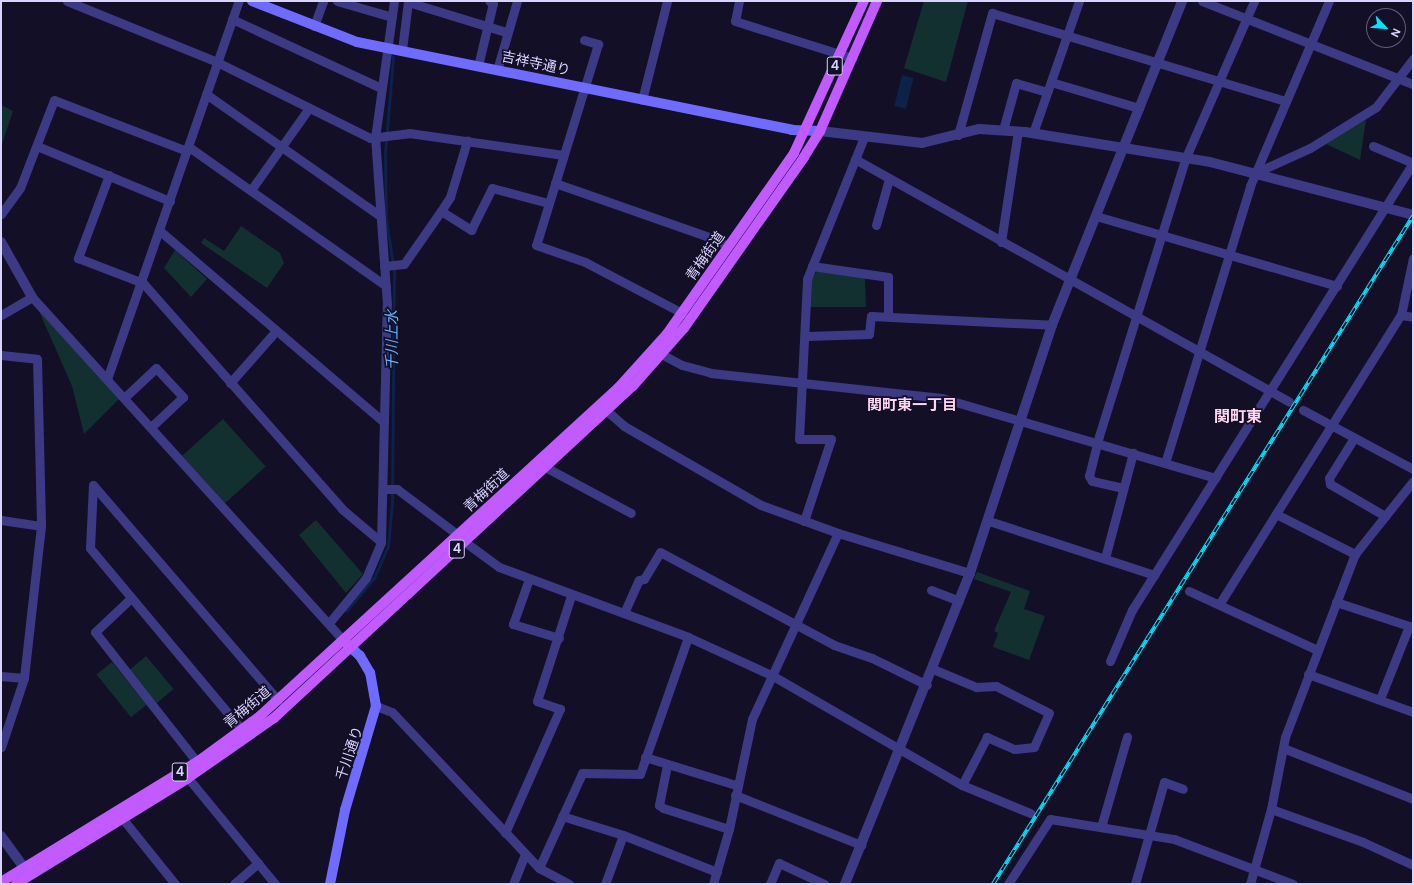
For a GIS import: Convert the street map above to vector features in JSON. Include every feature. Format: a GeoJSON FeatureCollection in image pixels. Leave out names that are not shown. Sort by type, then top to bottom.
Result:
{"type":"FeatureCollection","features":[{"type":"Feature","properties":{"kind":"main road","name":"吉祥寺通り"},"geometry":{"type":"LineString","coordinates":[[252,1],[347,39],[642,100],[807,130],[820,130]]}},
{"type":"Feature","properties":{"kind":"main road","name":"青梅街道"},"geometry":{"type":"LineString","coordinates":[[16,884],[188,778],[274,718],[352,647],[461,539],[618,388],[682,313],[728,248],[807,130],[864,1]]}},
{"type":"Feature","properties":{"kind":"main road","name":"青梅街道"},"geometry":{"type":"LineString","coordinates":[[1,882],[197,762],[242,730],[278,700],[343,640],[547,468],[663,355],[785,188],[820,130],[877,1]]}},
{"type":"Feature","properties":{"kind":"main road","name":"千川通り"},"geometry":{"type":"LineString","coordinates":[[330,884],[345,810],[376,706],[370,673],[352,647],[343,640]]}},
{"type":"Feature","properties":{"kind":"street"},"geometry":{"type":"LineString","coordinates":[[107,379],[143,283],[206,94],[239,1]]}},
{"type":"Feature","properties":{"kind":"street"},"geometry":{"type":"LineString","coordinates":[[314,26],[323,1]]}},
{"type":"Feature","properties":{"kind":"street"},"geometry":{"type":"LineString","coordinates":[[338,1],[392,17]]}},
{"type":"Feature","properties":{"kind":"street"},"geometry":{"type":"LineString","coordinates":[[329,623],[366,578],[381,542],[390,489],[384,422],[386,286],[391,265],[379,215],[382,135],[381,88],[394,1]]}},
{"type":"Feature","properties":{"kind":"street"},"geometry":{"type":"LineString","coordinates":[[478,66],[493,2],[489,1]]}},
{"type":"Feature","properties":{"kind":"street"},"geometry":{"type":"LineString","coordinates":[[497,70],[506,32],[517,1]]}},
{"type":"Feature","properties":{"kind":"street"},"geometry":{"type":"LineString","coordinates":[[642,100],[666,1]]}},
{"type":"Feature","properties":{"kind":"street"},"geometry":{"type":"LineString","coordinates":[[739,1],[735,21],[841,53],[852,58]]}},
{"type":"Feature","properties":{"kind":"street"},"geometry":{"type":"LineString","coordinates":[[1033,133],[1079,1]]}},
{"type":"Feature","properties":{"kind":"street"},"geometry":{"type":"LineString","coordinates":[[845,884],[960,601],[989,521],[1052,325],[1182,1]]}},
{"type":"Feature","properties":{"kind":"street"},"geometry":{"type":"LineString","coordinates":[[1202,1],[1413,84]]}},
{"type":"Feature","properties":{"kind":"street"},"geometry":{"type":"LineString","coordinates":[[1123,488],[1092,481],[1089,476],[1136,316],[1186,157],[1254,1]]}},
{"type":"Feature","properties":{"kind":"street"},"geometry":{"type":"LineString","coordinates":[[1165,463],[1255,173],[1329,1]]}},
{"type":"Feature","properties":{"kind":"street"},"geometry":{"type":"LineString","coordinates":[[70,2],[217,62],[309,108],[382,135],[467,141],[563,155]]}},
{"type":"Feature","properties":{"kind":"street"},"geometry":{"type":"LineString","coordinates":[[402,50],[408,2],[488,28],[506,32]]}},
{"type":"Feature","properties":{"kind":"street"},"geometry":{"type":"LineString","coordinates":[[958,135],[992,13],[1068,34],[1286,101]]}},
{"type":"Feature","properties":{"kind":"street"},"geometry":{"type":"LineString","coordinates":[[232,19],[381,88]]}},
{"type":"Feature","properties":{"kind":"street"},"geometry":{"type":"LineString","coordinates":[[584,40],[598,44],[587,88],[563,155],[536,245],[585,262],[682,313]]}},
{"type":"Feature","properties":{"kind":"street"},"geometry":{"type":"LineString","coordinates":[[1255,173],[1310,148],[1369,112],[1399,79],[1413,59]]}},
{"type":"Feature","properties":{"kind":"street"},"geometry":{"type":"LineString","coordinates":[[1051,82],[1139,108]]}},
{"type":"Feature","properties":{"kind":"street"},"geometry":{"type":"LineString","coordinates":[[1003,130],[1016,83],[1047,92]]}},
{"type":"Feature","properties":{"kind":"street"},"geometry":{"type":"LineString","coordinates":[[206,94],[379,215]]}},
{"type":"Feature","properties":{"kind":"street"},"geometry":{"type":"LineString","coordinates":[[1,214],[20,188],[54,100],[188,149],[250,190],[386,286]]}},
{"type":"Feature","properties":{"kind":"street"},"geometry":{"type":"LineString","coordinates":[[250,190],[309,108]]}},
{"type":"Feature","properties":{"kind":"street"},"geometry":{"type":"LineString","coordinates":[[820,130],[864,137],[926,143],[979,129],[1033,133],[1186,157],[1255,173],[1413,215]]}},
{"type":"Feature","properties":{"kind":"street"},"geometry":{"type":"LineString","coordinates":[[1001,242],[1018,131]]}},
{"type":"Feature","properties":{"kind":"street"},"geometry":{"type":"LineString","coordinates":[[804,521],[831,440],[799,438],[807,336],[805,312],[812,266],[864,137]]}},
{"type":"Feature","properties":{"kind":"street"},"geometry":{"type":"LineString","coordinates":[[391,265],[408,260],[450,197],[467,141]]}},
{"type":"Feature","properties":{"kind":"street"},"geometry":{"type":"LineString","coordinates":[[36,146],[170,201]]}},
{"type":"Feature","properties":{"kind":"street"},"geometry":{"type":"LineString","coordinates":[[1110,661],[1132,610],[1413,163],[1372,146]]}},
{"type":"Feature","properties":{"kind":"street"},"geometry":{"type":"LineString","coordinates":[[855,159],[888,179],[1289,402]]}},
{"type":"Feature","properties":{"kind":"street"},"geometry":{"type":"LineString","coordinates":[[109,175],[78,258],[143,283],[342,509],[381,542]]}},
{"type":"Feature","properties":{"kind":"street"},"geometry":{"type":"LineString","coordinates":[[876,225],[888,179]]}},
{"type":"Feature","properties":{"kind":"street"},"geometry":{"type":"LineString","coordinates":[[555,183],[718,240],[728,248]]}},
{"type":"Feature","properties":{"kind":"street"},"geometry":{"type":"LineString","coordinates":[[441,211],[471,230],[492,188],[548,203]]}},
{"type":"Feature","properties":{"kind":"street"},"geometry":{"type":"LineString","coordinates":[[1096,216],[1337,286]]}},
{"type":"Feature","properties":{"kind":"street"},"geometry":{"type":"LineString","coordinates":[[160,231],[275,332],[384,422]]}},
{"type":"Feature","properties":{"kind":"street"},"geometry":{"type":"LineString","coordinates":[[1,242],[32,297],[343,640]]}},
{"type":"Feature","properties":{"kind":"street"},"geometry":{"type":"LineString","coordinates":[[1220,603],[1401,315],[1413,258]]}},
{"type":"Feature","properties":{"kind":"street"},"geometry":{"type":"LineString","coordinates":[[812,266],[888,277],[888,315]]}},
{"type":"Feature","properties":{"kind":"street"},"geometry":{"type":"LineString","coordinates":[[1,315],[32,297]]}},
{"type":"Feature","properties":{"kind":"street"},"geometry":{"type":"LineString","coordinates":[[807,336],[869,334],[870,316],[888,315],[1052,325]]}},
{"type":"Feature","properties":{"kind":"street"},"geometry":{"type":"LineString","coordinates":[[1401,315],[1413,317]]}},
{"type":"Feature","properties":{"kind":"street"},"geometry":{"type":"LineString","coordinates":[[230,383],[275,332]]}},
{"type":"Feature","properties":{"kind":"street"},"geometry":{"type":"LineString","coordinates":[[1,355],[37,359],[41,526],[24,678],[1,747]]}},
{"type":"Feature","properties":{"kind":"street"},"geometry":{"type":"LineString","coordinates":[[663,355],[682,365],[711,373],[803,381],[930,395],[1021,419],[1216,478]]}},
{"type":"Feature","properties":{"kind":"street"},"geometry":{"type":"LineString","coordinates":[[124,398],[156,368],[183,397],[151,427]]}},
{"type":"Feature","properties":{"kind":"street"},"geometry":{"type":"LineString","coordinates":[[1302,410],[1413,469]]}},
{"type":"Feature","properties":{"kind":"street"},"geometry":{"type":"LineString","coordinates":[[607,411],[624,426],[724,485],[804,521],[838,533],[970,573]]}},
{"type":"Feature","properties":{"kind":"street"},"geometry":{"type":"LineString","coordinates":[[1354,438],[1329,478],[1330,484],[1385,516]]}},
{"type":"Feature","properties":{"kind":"street"},"geometry":{"type":"LineString","coordinates":[[1105,558],[1133,454]]}},
{"type":"Feature","properties":{"kind":"street"},"geometry":{"type":"LineString","coordinates":[[547,468],[631,513]]}},
{"type":"Feature","properties":{"kind":"street"},"geometry":{"type":"LineString","coordinates":[[1250,884],[1271,809],[1283,748],[1308,674],[1355,554],[1413,481]]}},
{"type":"Feature","properties":{"kind":"street"},"geometry":{"type":"LineString","coordinates":[[242,730],[130,599],[90,548],[93,485],[278,700]]}},
{"type":"Feature","properties":{"kind":"street"},"geometry":{"type":"LineString","coordinates":[[390,489],[499,568],[571,596],[688,637],[773,676],[962,785],[1030,813]]}},
{"type":"Feature","properties":{"kind":"street"},"geometry":{"type":"LineString","coordinates":[[1276,514],[1355,554]]}},
{"type":"Feature","properties":{"kind":"street"},"geometry":{"type":"LineString","coordinates":[[1,520],[41,526]]}},
{"type":"Feature","properties":{"kind":"street"},"geometry":{"type":"LineString","coordinates":[[989,521],[1154,575]]}},
{"type":"Feature","properties":{"kind":"street"},"geometry":{"type":"LineString","coordinates":[[713,884],[729,829],[735,790],[752,719],[798,626],[838,533]]}},
{"type":"Feature","properties":{"kind":"street"},"geometry":{"type":"LineString","coordinates":[[624,614],[639,580],[644,579],[660,552],[798,626],[927,685]]}},
{"type":"Feature","properties":{"kind":"street"},"geometry":{"type":"LineString","coordinates":[[528,579],[513,624],[559,638]]}},
{"type":"Feature","properties":{"kind":"street"},"geometry":{"type":"LineString","coordinates":[[931,590],[960,601]]}},
{"type":"Feature","properties":{"kind":"street"},"geometry":{"type":"LineString","coordinates":[[1189,591],[1220,603],[1317,650]]}},
{"type":"Feature","properties":{"kind":"street"},"geometry":{"type":"LineString","coordinates":[[505,833],[560,709],[537,701],[559,638],[571,596]]}},
{"type":"Feature","properties":{"kind":"street"},"geometry":{"type":"LineString","coordinates":[[130,599],[95,632],[197,762]]}},
{"type":"Feature","properties":{"kind":"street"},"geometry":{"type":"LineString","coordinates":[[1336,602],[1409,626],[1380,699]]}},
{"type":"Feature","properties":{"kind":"street"},"geometry":{"type":"LineString","coordinates":[[539,868],[582,773],[640,774],[688,637]]}},
{"type":"Feature","properties":{"kind":"street"},"geometry":{"type":"LineString","coordinates":[[933,669],[976,687],[996,686],[1049,713],[1034,747],[1014,749],[987,737],[962,785]]}},
{"type":"Feature","properties":{"kind":"street"},"geometry":{"type":"LineString","coordinates":[[1308,674],[1413,712]]}},
{"type":"Feature","properties":{"kind":"street"},"geometry":{"type":"LineString","coordinates":[[1,676],[24,678]]}},
{"type":"Feature","properties":{"kind":"street"},"geometry":{"type":"LineString","coordinates":[[376,706],[392,712],[525,855],[539,868],[569,884]]}},
{"type":"Feature","properties":{"kind":"street"},"geometry":{"type":"LineString","coordinates":[[1102,827],[1127,737]]}},
{"type":"Feature","properties":{"kind":"street"},"geometry":{"type":"LineString","coordinates":[[1283,748],[1413,799]]}},
{"type":"Feature","properties":{"kind":"street"},"geometry":{"type":"LineString","coordinates":[[645,757],[735,790],[861,845]]}},
{"type":"Feature","properties":{"kind":"street"},"geometry":{"type":"LineString","coordinates":[[666,764],[660,804],[663,808],[729,829]]}},
{"type":"Feature","properties":{"kind":"street"},"geometry":{"type":"LineString","coordinates":[[188,778],[275,884]]}},
{"type":"Feature","properties":{"kind":"street"},"geometry":{"type":"LineString","coordinates":[[1135,884],[1164,782],[1183,789]]}},
{"type":"Feature","properties":{"kind":"street"},"geometry":{"type":"LineString","coordinates":[[1271,809],[1362,842],[1413,865]]}},
{"type":"Feature","properties":{"kind":"street"},"geometry":{"type":"LineString","coordinates":[[562,816],[623,835],[717,872]]}},
{"type":"Feature","properties":{"kind":"street"},"geometry":{"type":"LineString","coordinates":[[122,818],[175,884]]}},
{"type":"Feature","properties":{"kind":"street"},"geometry":{"type":"LineString","coordinates":[[1008,884],[1050,819],[1174,839],[1293,884]]}},
{"type":"Feature","properties":{"kind":"street"},"geometry":{"type":"LineString","coordinates":[[605,884],[623,835]]}},
{"type":"Feature","properties":{"kind":"street"},"geometry":{"type":"LineString","coordinates":[[1,836],[24,868]]}},
{"type":"Feature","properties":{"kind":"street"},"geometry":{"type":"LineString","coordinates":[[513,884],[525,855]]}},
{"type":"Feature","properties":{"kind":"street"},"geometry":{"type":"LineString","coordinates":[[234,884],[258,863]]}},
{"type":"Feature","properties":{"kind":"street"},"geometry":{"type":"LineString","coordinates":[[770,884],[779,863],[824,884]]}},
{"type":"Feature","properties":{"kind":"green space"},"geometry":{"type":"Polygon","coordinates":[[[924,1],[968,1],[946,82],[904,68],[924,1]]]}},
{"type":"Feature","properties":{"kind":"green space"},"geometry":{"type":"Polygon","coordinates":[[[1,105],[13,111],[1,147],[1,105]]]}},
{"type":"Feature","properties":{"kind":"green space"},"geometry":{"type":"Polygon","coordinates":[[[1366,120],[1360,160],[1326,144],[1350,128],[1366,120]]]}},
{"type":"Feature","properties":{"kind":"green space"},"geometry":{"type":"Polygon","coordinates":[[[241,226],[280,253],[284,263],[267,288],[201,243],[204,238],[224,251],[241,226]]]}},
{"type":"Feature","properties":{"kind":"green space"},"geometry":{"type":"Polygon","coordinates":[[[175,250],[207,279],[191,297],[164,268],[175,250]]]}},
{"type":"Feature","properties":{"kind":"green space"},"geometry":{"type":"Polygon","coordinates":[[[817,271],[865,278],[866,307],[809,307],[810,281],[817,271]]]}},
{"type":"Feature","properties":{"kind":"green space"},"geometry":{"type":"Polygon","coordinates":[[[39,311],[120,398],[84,434],[72,386],[39,311]]]}},
{"type":"Feature","properties":{"kind":"green space"},"geometry":{"type":"Polygon","coordinates":[[[223,419],[266,467],[225,503],[182,456],[223,419]]]}},
{"type":"Feature","properties":{"kind":"green space"},"geometry":{"type":"Polygon","coordinates":[[[316,520],[363,574],[346,593],[299,535],[316,520]]]}},
{"type":"Feature","properties":{"kind":"green space"},"geometry":{"type":"Polygon","coordinates":[[[977,572],[1030,591],[1024,609],[1045,616],[1029,660],[993,647],[998,633],[994,631],[1011,592],[974,579],[977,572]]]}},
{"type":"Feature","properties":{"kind":"green space"},"geometry":{"type":"Polygon","coordinates":[[[146,656],[174,689],[157,703],[129,670],[146,656]]]}},
{"type":"Feature","properties":{"kind":"green space"},"geometry":{"type":"Polygon","coordinates":[[[112,662],[147,705],[131,717],[96,675],[112,662]]]}},
{"type":"Feature","properties":{"kind":"water"},"geometry":{"type":"Polygon","coordinates":[[[902,75],[914,78],[906,109],[894,106],[902,75]]]}},
{"type":"Feature","properties":{"kind":"waterway","name":"千川上水"},"geometry":{"type":"LineString","coordinates":[[346,611],[374,578],[388,546],[392,502],[394,272],[386,219],[385,153],[393,57]]}},
{"type":"Feature","properties":{"kind":"railway"},"geometry":{"type":"LineString","coordinates":[[993,884],[1413,216]]}},
{"type":"Feature","properties":{"kind":"district","name":"関町東一丁目"},"geometry":{"type":"Point","coordinates":[912,406]}},
{"type":"Feature","properties":{"kind":"district","name":"関町東"},"geometry":{"type":"Point","coordinates":[1238,417]}}]}
